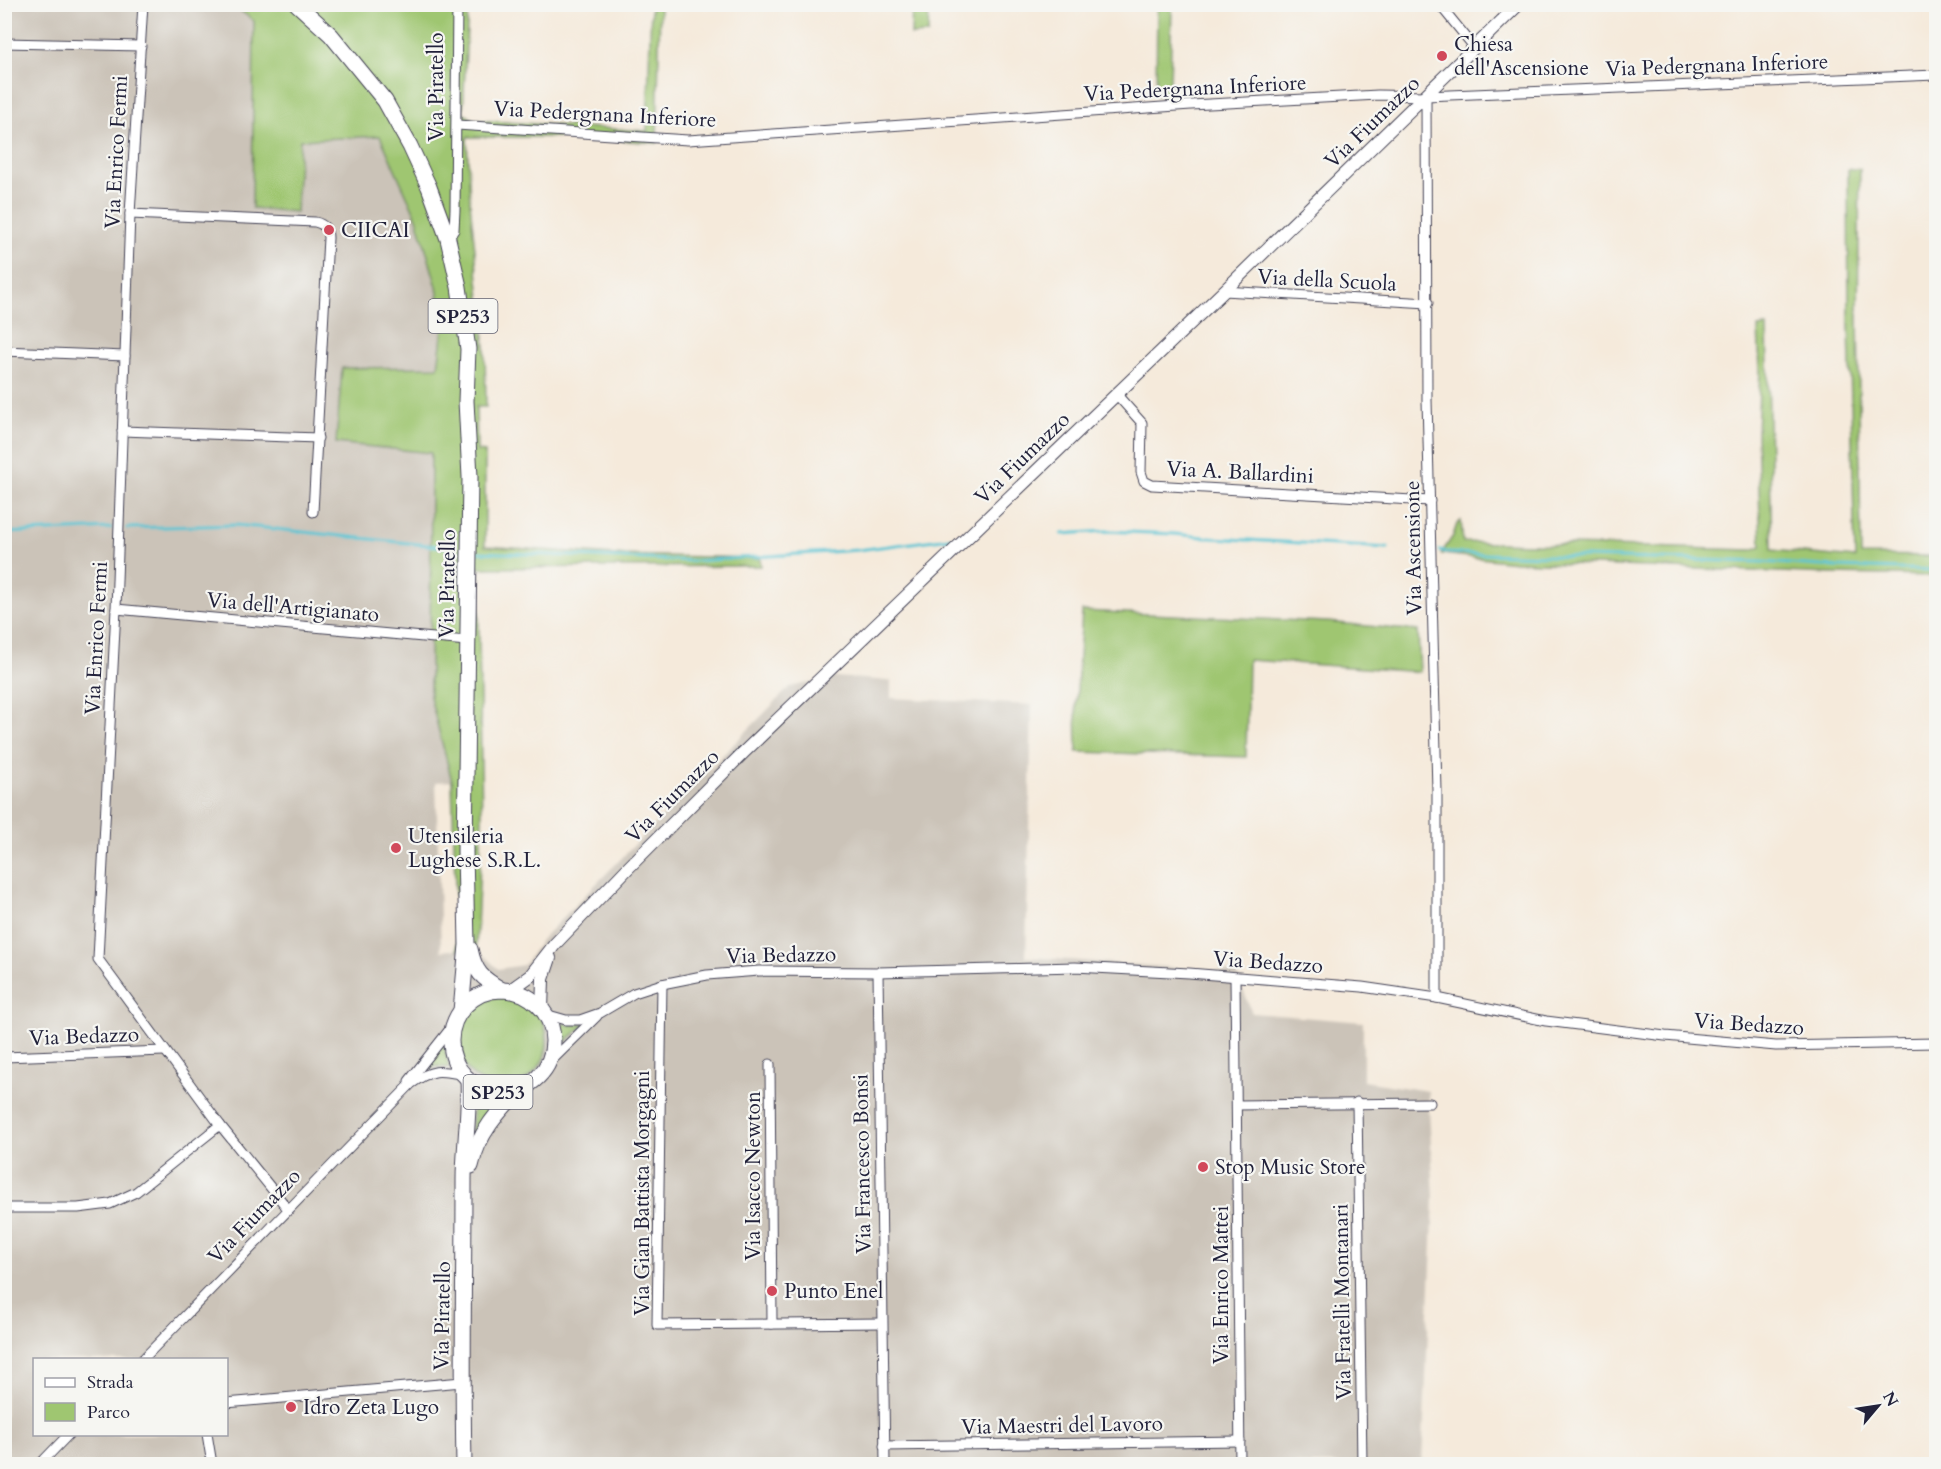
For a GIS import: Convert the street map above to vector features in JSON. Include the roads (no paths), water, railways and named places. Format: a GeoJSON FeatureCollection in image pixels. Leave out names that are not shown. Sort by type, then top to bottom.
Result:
{"type":"FeatureCollection","features":[{"type":"Feature","properties":{"kind":"main road","name":"Via Piratello"},"geometry":{"type":"LineString","coordinates":[[297,4],[331,35],[385,101],[429,187],[448,239],[459,287],[468,349],[466,401],[470,477],[466,932],[457,1018]]}},
{"type":"Feature","properties":{"kind":"main road","name":"Via Piratello"},"geometry":{"type":"LineString","coordinates":[[466,932],[473,964],[478,973],[506,991]]}},
{"type":"Feature","properties":{"kind":"main road","name":"SP253"},"geometry":{"type":"LineString","coordinates":[[457,1018],[451,1046],[453,1056],[466,1077],[477,1086],[499,1092],[521,1088],[535,1080],[545,1067],[552,1045],[551,1029],[543,1012],[533,1001],[522,994],[506,991]]}},
{"type":"Feature","properties":{"kind":"main road"},"geometry":{"type":"LineString","coordinates":[[457,1018],[467,1004],[483,994],[506,991]]}},
{"type":"Feature","properties":{"kind":"main road","name":"Via Piratello"},"geometry":{"type":"LineString","coordinates":[[464,1464],[462,1382],[465,1167],[470,1103],[466,1077]]}},
{"type":"Feature","properties":{"kind":"main road","name":"Via Piratello"},"geometry":{"type":"LineString","coordinates":[[465,1205],[470,1170],[478,1142],[496,1115],[521,1088]]}},
{"type":"Feature","properties":{"kind":"street","name":"Via Enrico Fermi"},"geometry":{"type":"LineString","coordinates":[[143,4],[130,214],[116,609],[98,959],[220,1125],[288,1209]]}},
{"type":"Feature","properties":{"kind":"street","name":"Via Piratello"},"geometry":{"type":"LineString","coordinates":[[448,239],[454,230],[457,4]]}},
{"type":"Feature","properties":{"kind":"street"},"geometry":{"type":"LineString","coordinates":[[1439,4],[1475,48]]}},
{"type":"Feature","properties":{"kind":"street","name":"Via Fiumazzo"},"geometry":{"type":"LineString","coordinates":[[506,991],[530,976],[555,944],[744,752],[1117,395],[1519,4]]}},
{"type":"Feature","properties":{"kind":"street"},"geometry":{"type":"LineString","coordinates":[[4,43],[141,46]]}},
{"type":"Feature","properties":{"kind":"street","name":"Via Pedergnana Inferiore"},"geometry":{"type":"LineString","coordinates":[[457,126],[688,140],[1191,105],[1378,95],[1426,96],[1936,75]]}},
{"type":"Feature","properties":{"kind":"street","name":"Via Ascensione"},"geometry":{"type":"LineString","coordinates":[[1426,96],[1427,400],[1437,791],[1437,998]]}},
{"type":"Feature","properties":{"kind":"street"},"geometry":{"type":"LineString","coordinates":[[130,214],[315,222],[324,225],[328,238],[313,512]]}},
{"type":"Feature","properties":{"kind":"street","name":"Via della Scuola"},"geometry":{"type":"LineString","coordinates":[[1224,291],[1428,303]]}},
{"type":"Feature","properties":{"kind":"street"},"geometry":{"type":"LineString","coordinates":[[4,351],[125,356]]}},
{"type":"Feature","properties":{"kind":"street","name":"Via A. Ballardini"},"geometry":{"type":"LineString","coordinates":[[1117,395],[1142,423],[1141,472],[1144,481],[1152,485],[1430,501]]}},
{"type":"Feature","properties":{"kind":"street"},"geometry":{"type":"LineString","coordinates":[[122,431],[318,438]]}},
{"type":"Feature","properties":{"kind":"street","name":"Via dell'Artigianato"},"geometry":{"type":"LineString","coordinates":[[116,609],[467,641]]}},
{"type":"Feature","properties":{"kind":"street","name":"Via Fiumazzo"},"geometry":{"type":"LineString","coordinates":[[543,1012],[543,979],[555,944]]}},
{"type":"Feature","properties":{"kind":"street","name":"Via Bedazzo"},"geometry":{"type":"LineString","coordinates":[[543,1012],[573,1021],[600,1013],[634,993],[662,984],[706,975],[759,971],[878,972],[1075,967],[1362,987],[1437,998],[1546,1021],[1665,1036],[1776,1046],[1936,1043]]}},
{"type":"Feature","properties":{"kind":"street","name":"Via Francesco Bonsi"},"geometry":{"type":"LineString","coordinates":[[878,972],[885,1464]]}},
{"type":"Feature","properties":{"kind":"street","name":"Via Enrico Mattei"},"geometry":{"type":"LineString","coordinates":[[1235,978],[1240,1464]]}},
{"type":"Feature","properties":{"kind":"street","name":"Via Gian Battista Morgagni"},"geometry":{"type":"LineString","coordinates":[[662,984],[657,1324],[882,1323]]}},
{"type":"Feature","properties":{"kind":"street","name":"Via Bedazzo"},"geometry":{"type":"LineString","coordinates":[[545,1067],[600,1013]]}},
{"type":"Feature","properties":{"kind":"street","name":"Via Fiumazzo"},"geometry":{"type":"LineString","coordinates":[[393,1100],[457,1018]]}},
{"type":"Feature","properties":{"kind":"street","name":"Via Bedazzo"},"geometry":{"type":"LineString","coordinates":[[4,1057],[164,1051]]}},
{"type":"Feature","properties":{"kind":"street","name":"Via Isacco Newton"},"geometry":{"type":"LineString","coordinates":[[770,1064],[772,1324]]}},
{"type":"Feature","properties":{"kind":"street","name":"Via Fiumazzo"},"geometry":{"type":"LineString","coordinates":[[143,1358],[411,1084],[429,1072],[438,1071],[466,1077]]}},
{"type":"Feature","properties":{"kind":"street","name":"Via Fratelli Montanari"},"geometry":{"type":"LineString","coordinates":[[1357,1102],[1362,1464]]}},
{"type":"Feature","properties":{"kind":"street"},"geometry":{"type":"LineString","coordinates":[[1237,1105],[1430,1103]]}},
{"type":"Feature","properties":{"kind":"street"},"geometry":{"type":"LineString","coordinates":[[4,1208],[78,1208],[110,1204],[136,1192],[220,1125]]}},
{"type":"Feature","properties":{"kind":"street"},"geometry":{"type":"LineString","coordinates":[[228,1403],[462,1382]]}},
{"type":"Feature","properties":{"kind":"street"},"geometry":{"type":"LineString","coordinates":[[40,1464],[67,1436]]}},
{"type":"Feature","properties":{"kind":"street"},"geometry":{"type":"LineString","coordinates":[[207,1436],[212,1464]]}},
{"type":"Feature","properties":{"kind":"street","name":"Via Maestri del Lavoro"},"geometry":{"type":"LineString","coordinates":[[884,1446],[1240,1441]]}},
{"type":"Feature","properties":{"kind":"waterway"},"geometry":{"type":"LineString","coordinates":[[127,528],[236,525],[446,547]]}},
{"type":"Feature","properties":{"kind":"waterway"},"geometry":{"type":"LineString","coordinates":[[4,533],[111,528]]}},
{"type":"Feature","properties":{"kind":"waterway"},"geometry":{"type":"LineString","coordinates":[[1062,534],[1106,531],[1388,548]]}},
{"type":"Feature","properties":{"kind":"waterway"},"geometry":{"type":"LineString","coordinates":[[477,552],[695,561],[858,550],[950,538]]}},
{"type":"Feature","properties":{"kind":"waterway"},"geometry":{"type":"LineString","coordinates":[[1440,550],[1449,553],[1762,562],[1936,570]]}},
{"type":"Feature","properties":{"kind":"place","name":"Chiesa dell'Ascensione"},"geometry":{"type":"Point","coordinates":[1442,56]}},
{"type":"Feature","properties":{"kind":"place","name":"CIICAI"},"geometry":{"type":"Point","coordinates":[329,230]}},
{"type":"Feature","properties":{"kind":"place","name":"Utensileria Lughese S.R.L."},"geometry":{"type":"Point","coordinates":[396,848]}},
{"type":"Feature","properties":{"kind":"place","name":"Stop Music Store"},"geometry":{"type":"Point","coordinates":[1203,1167]}},
{"type":"Feature","properties":{"kind":"place","name":"Punto Enel"},"geometry":{"type":"Point","coordinates":[772,1291]}},
{"type":"Feature","properties":{"kind":"place","name":"Idro Zeta Lugo"},"geometry":{"type":"Point","coordinates":[291,1407]}}]}
